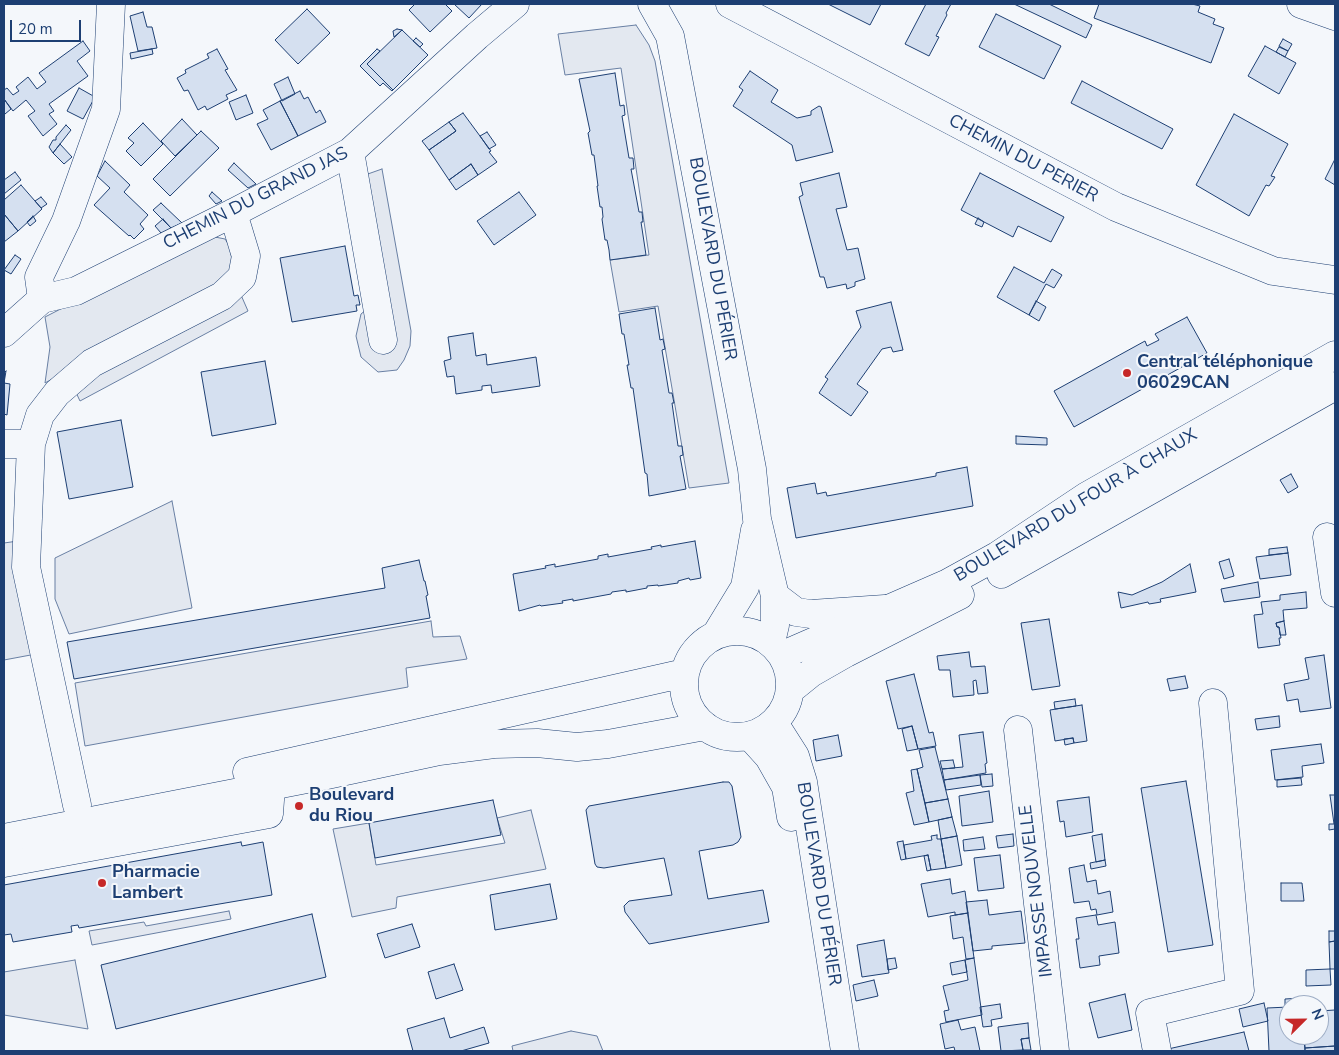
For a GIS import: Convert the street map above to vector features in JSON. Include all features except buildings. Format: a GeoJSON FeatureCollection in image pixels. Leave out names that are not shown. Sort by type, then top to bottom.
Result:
{"type":"FeatureCollection","features":[{"type":"Feature","properties":{"kind":"street"},"geometry":{"type":"LineString","coordinates":[[4,333],[42,299],[38,277],[66,222],[106,110],[111,4]]}},
{"type":"Feature","properties":{"kind":"street","name":"CHEMIN DU GRAND JAS"},"geometry":{"type":"LineString","coordinates":[[42,299],[76,291],[350,152],[477,36],[515,4]]}},
{"type":"Feature","properties":{"kind":"street","name":"BOULEVARD DU PÉRIER"},"geometry":{"type":"LineString","coordinates":[[652,4],[670,36],[752,469],[756,519]]}},
{"type":"Feature","properties":{"kind":"street","name":"CHEMIN DU PERIER"},"geometry":{"type":"LineString","coordinates":[[730,4],[1116,208],[1273,271],[1334,282]]}},
{"type":"Feature","properties":{"kind":"street"},"geometry":{"type":"LineString","coordinates":[[1302,4],[1335,16]]}},
{"type":"Feature","properties":{"kind":"street"},"geometry":{"type":"LineString","coordinates":[[350,152],[383,340]]}},
{"type":"Feature","properties":{"kind":"street"},"geometry":{"type":"LineString","coordinates":[[76,805],[26,567],[31,444],[40,415],[57,393],[92,363],[222,296],[242,277],[246,256],[233,213]]}},
{"type":"Feature","properties":{"kind":"street","name":"BOULEVARD DU FOUR À CHAUX"},"geometry":{"type":"LineString","coordinates":[[777,648],[886,609],[948,583],[997,556],[1087,496],[1335,355]]}},
{"type":"Feature","properties":{"kind":"street","name":"BOULEVARD DU FOUR À CHAUX"},"geometry":{"type":"LineString","coordinates":[[790,690],[811,674],[846,653],[1005,571],[1335,386]]}},
{"type":"Feature","properties":{"kind":"street"},"geometry":{"type":"LineString","coordinates":[[4,444],[31,444]]}},
{"type":"Feature","properties":{"kind":"street"},"geometry":{"type":"LineString","coordinates":[[756,519],[775,596],[777,648],[790,676],[790,690],[785,707],[774,723],[763,731],[750,736],[736,737],[719,734],[705,726],[694,715],[687,702],[684,688],[685,673],[691,656],[702,643],[717,634],[731,630],[745,630],[758,634],[777,648]]}},
{"type":"Feature","properties":{"kind":"street"},"geometry":{"type":"LineString","coordinates":[[717,634],[745,587],[756,519]]}},
{"type":"Feature","properties":{"kind":"street"},"geometry":{"type":"LineString","coordinates":[[1327,537],[1335,592]]}},
{"type":"Feature","properties":{"kind":"street"},"geometry":{"type":"LineString","coordinates":[[775,596],[796,612],[811,614],[886,609]]}},
{"type":"Feature","properties":{"kind":"street"},"geometry":{"type":"LineString","coordinates":[[4,820],[272,767],[685,673]]}},
{"type":"Feature","properties":{"kind":"street"},"geometry":{"type":"LineString","coordinates":[[1157,1051],[1150,1013],[1240,991],[1213,703]]}},
{"type":"Feature","properties":{"kind":"street","name":"BOULEVARD DU PÉRIER"},"geometry":{"type":"LineString","coordinates":[[774,723],[795,756],[803,782],[845,1051]]}},
{"type":"Feature","properties":{"kind":"street"},"geometry":{"type":"LineString","coordinates":[[4,838],[439,751],[494,744],[538,743],[578,747],[608,744],[705,726]]}},
{"type":"Feature","properties":{"kind":"street","name":"IMPASSE NOUVELLE"},"geometry":{"type":"LineString","coordinates":[[1018,730],[1056,1051]]}},
{"type":"Feature","properties":{"kind":"street","name":"BOULEVARD DU PÉRIER"},"geometry":{"type":"LineString","coordinates":[[750,736],[770,757],[786,786],[826,1020],[828,1051]]}},
{"type":"Feature","properties":{"kind":"street"},"geometry":{"type":"LineString","coordinates":[[4,863],[269,814],[271,786]]}},
{"type":"Feature","properties":{"kind":"shaded area"},"geometry":{"type":"Polygon","coordinates":[[[636,25],[649,45],[655,61],[729,483],[689,488],[658,306],[619,312],[610,260],[649,255],[621,68],[565,75],[558,34],[636,25]]]}},
{"type":"Feature","properties":{"kind":"shaded area"},"geometry":{"type":"Polygon","coordinates":[[[382,169],[411,331],[410,346],[397,370],[378,372],[361,357],[356,336],[361,314],[373,304],[365,175],[382,169]]]}},
{"type":"Feature","properties":{"kind":"shaded area"},"geometry":{"type":"Polygon","coordinates":[[[205,235],[225,239],[231,248],[232,268],[222,283],[45,383],[50,347],[45,317],[205,235]]]}},
{"type":"Feature","properties":{"kind":"shaded area"},"geometry":{"type":"Polygon","coordinates":[[[241,295],[248,311],[80,401],[72,384],[241,295]]]}},
{"type":"Feature","properties":{"kind":"shaded area"},"geometry":{"type":"Polygon","coordinates":[[[172,501],[192,608],[69,634],[55,599],[55,558],[172,501]]]}},
{"type":"Feature","properties":{"kind":"shaded area"},"geometry":{"type":"Polygon","coordinates":[[[18,541],[36,654],[4,660],[4,543],[18,541]]]}},
{"type":"Feature","properties":{"kind":"shaded area"},"geometry":{"type":"Polygon","coordinates":[[[431,621],[433,637],[460,636],[467,659],[406,668],[408,687],[85,746],[75,683],[431,621]]]}},
{"type":"Feature","properties":{"kind":"shaded area"},"geometry":{"type":"Polygon","coordinates":[[[531,810],[546,869],[397,897],[396,908],[352,917],[333,829],[369,823],[376,865],[505,843],[497,818],[531,810]]]}},
{"type":"Feature","properties":{"kind":"shaded area"},"geometry":{"type":"Polygon","coordinates":[[[229,911],[231,919],[92,945],[89,931],[144,922],[146,926],[229,911]]]}},
{"type":"Feature","properties":{"kind":"shaded area"},"geometry":{"type":"Polygon","coordinates":[[[75,960],[88,1029],[4,1015],[4,972],[75,960]]]}},
{"type":"Feature","properties":{"kind":"shaded area"},"geometry":{"type":"Polygon","coordinates":[[[571,1031],[597,1036],[603,1051],[513,1051],[512,1046],[571,1031]]]}},
{"type":"Feature","properties":{"kind":"place","name":"Central téléphonique 06029CAN"},"geometry":{"type":"Point","coordinates":[1127,373]}},
{"type":"Feature","properties":{"kind":"place","name":"Boulevard du Riou"},"geometry":{"type":"Point","coordinates":[299,806]}},
{"type":"Feature","properties":{"kind":"place","name":"Pharmacie Lambert"},"geometry":{"type":"Point","coordinates":[102,883]}}]}
